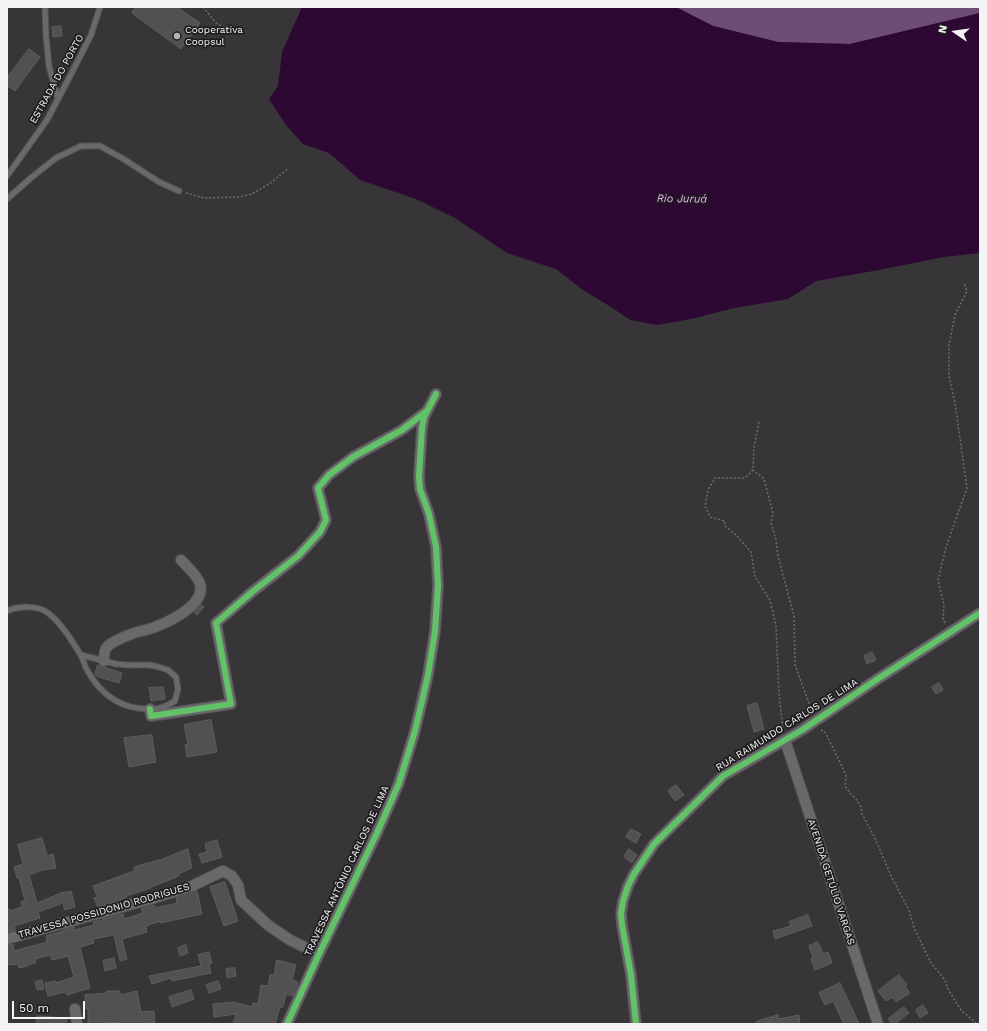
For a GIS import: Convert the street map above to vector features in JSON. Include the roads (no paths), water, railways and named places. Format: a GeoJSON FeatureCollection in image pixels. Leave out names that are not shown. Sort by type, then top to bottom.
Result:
{"type":"FeatureCollection","features":[{"type":"Feature","properties":{"kind":"street","name":"TRAVESSA ANTÔNIO CARLOS DE LIMA"},"geometry":{"type":"LineString","coordinates":[[287,1024],[319,954],[378,833],[399,783],[415,731],[428,675],[436,631],[438,586],[436,547],[429,514],[420,489],[419,476],[424,418],[436,394]]}},
{"type":"Feature","properties":{"kind":"street"},"geometry":{"type":"LineString","coordinates":[[150,709],[151,716],[231,704],[216,623],[252,592],[298,556],[320,532],[326,520],[318,488],[329,475],[353,457],[402,430],[427,411]]}},
{"type":"Feature","properties":{"kind":"street"},"geometry":{"type":"LineString","coordinates":[[104,661],[107,647],[112,643],[139,631],[154,628],[172,620],[194,604],[201,594],[200,583],[181,560]]}},
{"type":"Feature","properties":{"kind":"street","name":"RUA RAIMUNDO CARLOS DE LIMA"},"geometry":{"type":"LineString","coordinates":[[636,1024],[631,975],[621,914],[623,901],[628,886],[634,874],[654,844],[724,776],[814,722],[980,613]]}},
{"type":"Feature","properties":{"kind":"street","name":"AVENIDA GETÚLIO VARGAS"},"geometry":{"type":"LineString","coordinates":[[785,740],[878,1024]]}},
{"type":"Feature","properties":{"kind":"street","name":"TRAVESSA POSSIDONIO RODRIGUES"},"geometry":{"type":"LineString","coordinates":[[7,939],[151,899],[192,886],[223,872],[232,876],[238,885],[241,900],[268,925],[290,940],[319,954]]}},
{"type":"Feature","properties":{"kind":"street"},"geometry":{"type":"LineString","coordinates":[[75,1009],[77,1024]]}},
{"type":"Feature","properties":{"kind":"lane"},"geometry":{"type":"LineString","coordinates":[[45,7],[49,66],[58,99]]}},
{"type":"Feature","properties":{"kind":"lane","name":"ESTRADA DO PORTO"},"geometry":{"type":"LineString","coordinates":[[7,176],[47,120],[91,35],[100,7]]}},
{"type":"Feature","properties":{"kind":"lane"},"geometry":{"type":"LineString","coordinates":[[7,199],[32,176],[56,158],[81,146],[100,146],[122,158],[159,182],[179,191]]}},
{"type":"Feature","properties":{"kind":"lane"},"geometry":{"type":"LineString","coordinates":[[7,610],[25,607],[36,608],[47,612],[59,624],[81,655],[90,675],[97,685],[107,695],[124,705],[136,708],[163,708],[175,701],[178,689],[176,677],[168,670],[159,667],[116,664],[81,655]]}},
{"type":"Feature","properties":{"kind":"water","name":"Rio Juruá"},"geometry":{"type":"Polygon","coordinates":[[[302,7],[676,7],[713,26],[778,42],[850,44],[980,13],[980,253],[944,257],[816,281],[788,299],[734,308],[691,319],[657,325],[630,320],[583,290],[556,269],[507,253],[455,218],[416,199],[360,180],[329,153],[303,144],[286,125],[269,99],[278,86],[282,52],[302,7]]]}},
{"type":"Feature","properties":{"kind":"place","name":"Cooperativa Coopsul"},"geometry":{"type":"Point","coordinates":[177,36]}}]}
